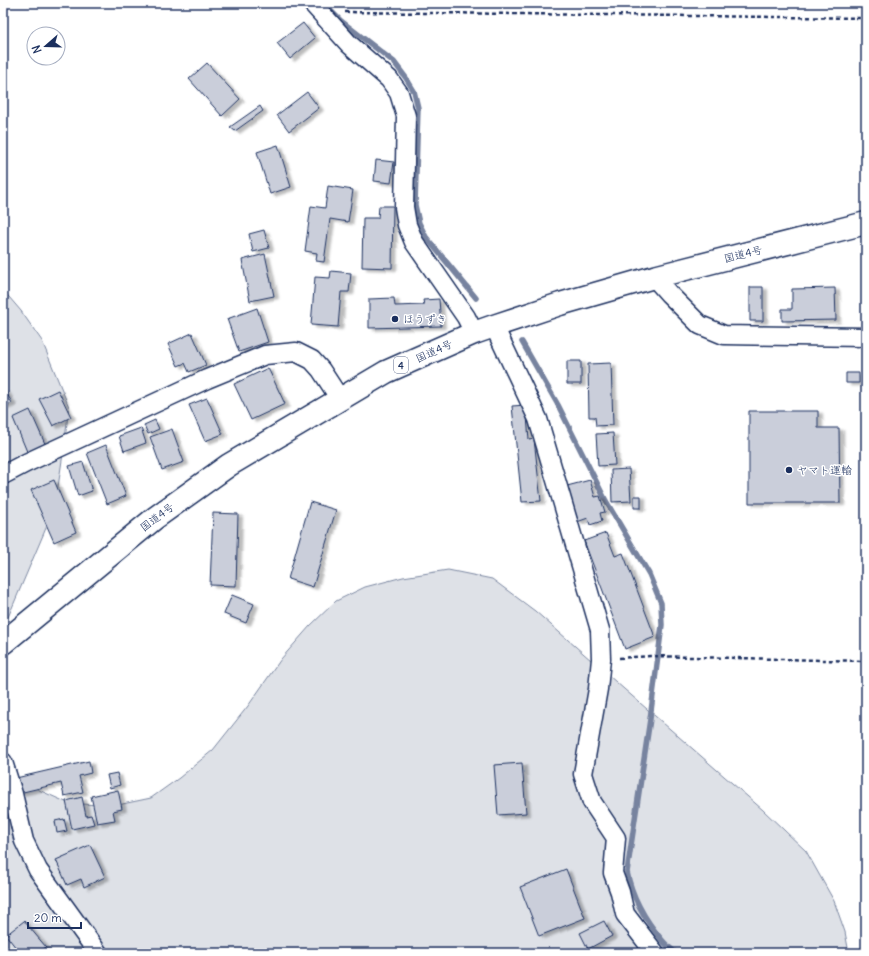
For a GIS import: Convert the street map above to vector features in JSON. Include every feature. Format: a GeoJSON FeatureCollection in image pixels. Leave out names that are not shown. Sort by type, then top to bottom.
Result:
{"type":"FeatureCollection","features":[{"type":"Feature","properties":{"kind":"highway","name":"国道4号"},"geometry":{"type":"LineString","coordinates":[[3,643],[155,518],[229,465],[386,372],[484,329],[560,304],[654,277],[866,223]]}},
{"type":"Feature","properties":{"kind":"street"},"geometry":{"type":"LineString","coordinates":[[312,3],[349,44],[389,79],[399,93],[406,116],[404,207],[407,225],[414,242],[466,317],[484,329],[538,419],[600,630],[602,659],[583,774],[592,802],[616,838],[613,873],[626,914],[655,953]]}},
{"type":"Feature","properties":{"kind":"street"},"geometry":{"type":"LineString","coordinates":[[654,277],[700,325],[724,335],[866,337]]}},
{"type":"Feature","properties":{"kind":"street"},"geometry":{"type":"LineString","coordinates":[[3,474],[200,382],[265,355],[296,352],[312,360],[340,399]]}},
{"type":"Feature","properties":{"kind":"street"},"geometry":{"type":"LineString","coordinates":[[3,762],[24,841],[35,864],[98,953]]}},
{"type":"Feature","properties":{"kind":"path"},"geometry":{"type":"LineString","coordinates":[[341,12],[866,18]]}},
{"type":"Feature","properties":{"kind":"path"},"geometry":{"type":"LineString","coordinates":[[602,659],[650,656],[866,660]]}},
{"type":"Feature","properties":{"kind":"shaded area"},"geometry":{"type":"Polygon","coordinates":[[[3,290],[21,311],[42,341],[69,407],[55,507],[3,629],[3,290]]]}},
{"type":"Feature","properties":{"kind":"shaded area"},"geometry":{"type":"Polygon","coordinates":[[[448,570],[492,579],[535,611],[763,810],[806,851],[834,901],[845,932],[849,953],[3,953],[3,746],[17,777],[41,791],[68,803],[113,806],[151,798],[179,778],[213,750],[248,706],[281,659],[310,626],[336,601],[365,587],[403,577],[448,570]]]}},
{"type":"Feature","properties":{"kind":"building"},"geometry":{"type":"Polygon","coordinates":[[[303,23],[315,38],[290,59],[277,43],[303,23]]]}},
{"type":"Feature","properties":{"kind":"building"},"geometry":{"type":"Polygon","coordinates":[[[207,63],[240,99],[222,116],[189,79],[207,63]]]}},
{"type":"Feature","properties":{"kind":"building"},"geometry":{"type":"Polygon","coordinates":[[[307,92],[319,108],[289,131],[277,115],[307,92]]]}},
{"type":"Feature","properties":{"kind":"building"},"geometry":{"type":"Polygon","coordinates":[[[260,106],[263,111],[235,131],[230,127],[260,106]]]}},
{"type":"Feature","properties":{"kind":"building"},"geometry":{"type":"Polygon","coordinates":[[[278,145],[291,187],[270,194],[257,152],[278,145]]]}},
{"type":"Feature","properties":{"kind":"building"},"geometry":{"type":"Polygon","coordinates":[[[376,160],[394,162],[391,183],[374,181],[376,160]]]}},
{"type":"Feature","properties":{"kind":"building"},"geometry":{"type":"Polygon","coordinates":[[[328,186],[353,190],[348,222],[330,219],[324,262],[316,261],[317,253],[305,251],[311,206],[325,208],[328,186]]]}},
{"type":"Feature","properties":{"kind":"building"},"geometry":{"type":"Polygon","coordinates":[[[379,206],[393,206],[392,268],[362,267],[363,218],[378,218],[379,206]]]}},
{"type":"Feature","properties":{"kind":"building"},"geometry":{"type":"Polygon","coordinates":[[[264,230],[269,248],[253,252],[249,234],[264,230]]]}},
{"type":"Feature","properties":{"kind":"building"},"geometry":{"type":"Polygon","coordinates":[[[265,254],[274,296],[250,301],[242,260],[265,254]]]}},
{"type":"Feature","properties":{"kind":"building"},"geometry":{"type":"Polygon","coordinates":[[[331,271],[351,273],[349,292],[341,292],[338,327],[311,325],[315,277],[330,278],[331,271]]]}},
{"type":"Feature","properties":{"kind":"building"},"geometry":{"type":"Polygon","coordinates":[[[750,287],[763,287],[763,321],[750,321],[750,287]]]}},
{"type":"Feature","properties":{"kind":"building"},"geometry":{"type":"Polygon","coordinates":[[[835,288],[836,320],[782,321],[782,309],[792,309],[792,289],[835,288]]]}},
{"type":"Feature","properties":{"kind":"building"},"geometry":{"type":"Polygon","coordinates":[[[394,298],[395,306],[424,305],[423,300],[439,299],[441,326],[369,328],[369,299],[394,298]]]}},
{"type":"Feature","properties":{"kind":"building"},"geometry":{"type":"Polygon","coordinates":[[[257,308],[268,342],[239,352],[227,319],[257,308]]]}},
{"type":"Feature","properties":{"kind":"building"},"geometry":{"type":"Polygon","coordinates":[[[192,333],[206,365],[189,372],[185,363],[178,366],[168,344],[192,333]]]}},
{"type":"Feature","properties":{"kind":"building"},"geometry":{"type":"Polygon","coordinates":[[[567,361],[581,361],[581,384],[567,384],[567,361]]]}},
{"type":"Feature","properties":{"kind":"building"},"geometry":{"type":"Polygon","coordinates":[[[611,363],[613,425],[596,426],[595,417],[589,417],[588,364],[611,363]]]}},
{"type":"Feature","properties":{"kind":"building"},"geometry":{"type":"Polygon","coordinates":[[[268,368],[285,404],[251,420],[234,384],[268,368]]]}},
{"type":"Feature","properties":{"kind":"building"},"geometry":{"type":"Polygon","coordinates":[[[846,373],[859,373],[859,383],[846,383],[846,373]]]}},
{"type":"Feature","properties":{"kind":"building"},"geometry":{"type":"Polygon","coordinates":[[[5,390],[12,403],[3,407],[3,391],[5,390]]]}},
{"type":"Feature","properties":{"kind":"building"},"geometry":{"type":"Polygon","coordinates":[[[58,390],[71,417],[53,426],[39,399],[58,390]]]}},
{"type":"Feature","properties":{"kind":"building"},"geometry":{"type":"Polygon","coordinates":[[[207,398],[223,434],[205,441],[189,405],[207,398]]]}},
{"type":"Feature","properties":{"kind":"building"},"geometry":{"type":"Polygon","coordinates":[[[526,405],[529,440],[534,439],[541,501],[522,502],[512,406],[526,405]]]}},
{"type":"Feature","properties":{"kind":"building"},"geometry":{"type":"Polygon","coordinates":[[[30,410],[46,446],[28,454],[13,418],[30,410]]]}},
{"type":"Feature","properties":{"kind":"building"},"geometry":{"type":"Polygon","coordinates":[[[749,411],[818,411],[818,428],[839,428],[840,503],[749,503],[749,411]]]}},
{"type":"Feature","properties":{"kind":"building"},"geometry":{"type":"Polygon","coordinates":[[[155,420],[159,429],[148,434],[144,425],[155,420]]]}},
{"type":"Feature","properties":{"kind":"building"},"geometry":{"type":"Polygon","coordinates":[[[141,428],[146,443],[124,451],[119,436],[141,428]]]}},
{"type":"Feature","properties":{"kind":"building"},"geometry":{"type":"Polygon","coordinates":[[[172,429],[184,462],[162,470],[150,437],[172,429]]]}},
{"type":"Feature","properties":{"kind":"building"},"geometry":{"type":"Polygon","coordinates":[[[613,433],[615,465],[598,466],[596,434],[613,433]]]}},
{"type":"Feature","properties":{"kind":"building"},"geometry":{"type":"Polygon","coordinates":[[[106,445],[126,496],[107,504],[87,453],[106,445]]]}},
{"type":"Feature","properties":{"kind":"building"},"geometry":{"type":"Polygon","coordinates":[[[83,462],[92,491],[78,496],[69,466],[83,462]]]}},
{"type":"Feature","properties":{"kind":"building"},"geometry":{"type":"Polygon","coordinates":[[[629,469],[631,501],[612,502],[611,470],[629,469]]]}},
{"type":"Feature","properties":{"kind":"building"},"geometry":{"type":"Polygon","coordinates":[[[54,480],[76,532],[54,542],[31,490],[54,480]]]}},
{"type":"Feature","properties":{"kind":"building"},"geometry":{"type":"Polygon","coordinates":[[[590,480],[595,497],[600,496],[605,512],[600,513],[602,521],[590,525],[588,518],[577,522],[567,486],[590,480]]]}},
{"type":"Feature","properties":{"kind":"building"},"geometry":{"type":"Polygon","coordinates":[[[634,496],[641,496],[641,508],[634,508],[634,496]]]}},
{"type":"Feature","properties":{"kind":"building"},"geometry":{"type":"Polygon","coordinates":[[[310,502],[336,510],[313,587],[288,579],[310,502]]]}},
{"type":"Feature","properties":{"kind":"building"},"geometry":{"type":"Polygon","coordinates":[[[213,513],[238,514],[236,586],[210,585],[213,513]]]}},
{"type":"Feature","properties":{"kind":"building"},"geometry":{"type":"Polygon","coordinates":[[[606,533],[615,556],[623,553],[655,637],[625,649],[584,541],[606,533]]]}},
{"type":"Feature","properties":{"kind":"building"},"geometry":{"type":"Polygon","coordinates":[[[232,595],[254,604],[246,623],[224,614],[232,595]]]}},
{"type":"Feature","properties":{"kind":"building"},"geometry":{"type":"Polygon","coordinates":[[[89,761],[91,773],[79,776],[83,792],[64,796],[61,783],[19,793],[16,778],[89,761]]]}},
{"type":"Feature","properties":{"kind":"building"},"geometry":{"type":"Polygon","coordinates":[[[522,763],[526,813],[498,815],[494,765],[522,763]]]}},
{"type":"Feature","properties":{"kind":"building"},"geometry":{"type":"Polygon","coordinates":[[[117,773],[120,785],[110,788],[107,775],[117,773]]]}},
{"type":"Feature","properties":{"kind":"building"},"geometry":{"type":"Polygon","coordinates":[[[118,790],[122,809],[113,811],[115,820],[97,823],[91,796],[118,790]]]}},
{"type":"Feature","properties":{"kind":"building"},"geometry":{"type":"Polygon","coordinates":[[[82,797],[86,816],[91,815],[94,824],[72,829],[66,801],[82,797]]]}},
{"type":"Feature","properties":{"kind":"building"},"geometry":{"type":"Polygon","coordinates":[[[64,819],[67,831],[57,833],[55,821],[64,819]]]}},
{"type":"Feature","properties":{"kind":"building"},"geometry":{"type":"Polygon","coordinates":[[[90,845],[105,877],[84,887],[81,879],[67,885],[56,860],[90,845]]]}},
{"type":"Feature","properties":{"kind":"building"},"geometry":{"type":"Polygon","coordinates":[[[566,869],[585,918],[539,936],[520,887],[566,869]]]}},
{"type":"Feature","properties":{"kind":"building"},"geometry":{"type":"Polygon","coordinates":[[[24,921],[46,947],[38,953],[20,953],[6,935],[24,921]]]}},
{"type":"Feature","properties":{"kind":"building"},"geometry":{"type":"Polygon","coordinates":[[[604,921],[612,936],[588,949],[580,933],[604,921]]]}},
{"type":"Feature","properties":{"kind":"waterway"},"geometry":{"type":"LineString","coordinates":[[328,8],[341,21],[394,62],[414,91],[418,108],[415,205],[419,223],[426,237],[476,298]]}},
{"type":"Feature","properties":{"kind":"waterway"},"geometry":{"type":"LineString","coordinates":[[522,342],[558,405],[606,501],[649,574],[661,603],[662,625],[650,719],[627,872],[632,890],[645,917],[656,933],[676,953]]}},
{"type":"Feature","properties":{"kind":"place","name":"ほうずき"},"geometry":{"type":"Point","coordinates":[395,319]}},
{"type":"Feature","properties":{"kind":"place","name":"ヤマト運輸"},"geometry":{"type":"Point","coordinates":[789,470]}}]}
